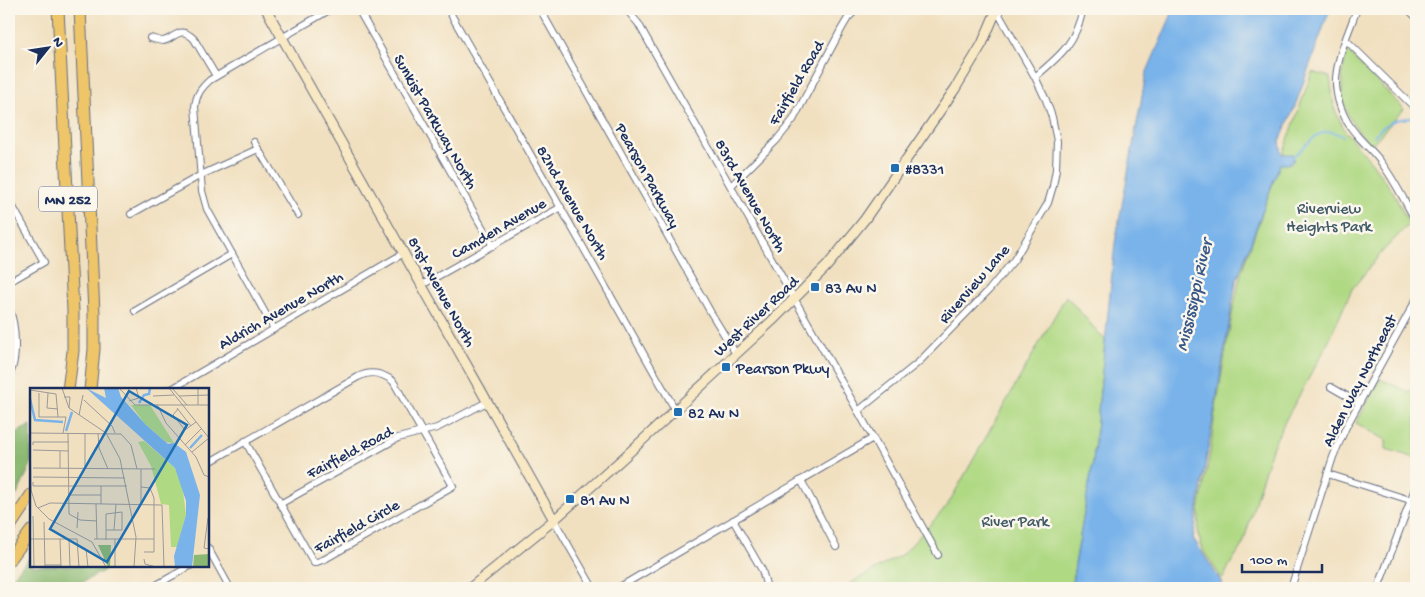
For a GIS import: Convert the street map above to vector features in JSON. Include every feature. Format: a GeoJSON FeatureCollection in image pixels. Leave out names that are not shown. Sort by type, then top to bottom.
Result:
{"type":"FeatureCollection","features":[{"type":"Feature","properties":{"kind":"highway","name":"MN 252"},"geometry":{"type":"LineString","coordinates":[[58,9],[73,311],[73,351],[68,388]]}},
{"type":"Feature","properties":{"kind":"highway","name":"MN 252"},"geometry":{"type":"LineString","coordinates":[[80,9],[94,319],[94,349],[90,388]]}},
{"type":"Feature","properties":{"kind":"highway"},"geometry":{"type":"LineString","coordinates":[[9,528],[30,496]]}},
{"type":"Feature","properties":{"kind":"highway"},"geometry":{"type":"LineString","coordinates":[[9,561],[30,532]]}},
{"type":"Feature","properties":{"kind":"street","name":"81st Avenue North"},"geometry":{"type":"LineString","coordinates":[[266,9],[592,588]]}},
{"type":"Feature","properties":{"kind":"street"},"geometry":{"type":"LineString","coordinates":[[274,329],[206,209],[202,191],[196,99],[204,85],[216,76],[331,9]]}},
{"type":"Feature","properties":{"kind":"street","name":"Sunkist Parkway North"},"geometry":{"type":"LineString","coordinates":[[358,9],[493,246]]}},
{"type":"Feature","properties":{"kind":"street","name":"82nd Avenue North"},"geometry":{"type":"LineString","coordinates":[[448,9],[676,409]]}},
{"type":"Feature","properties":{"kind":"street","name":"Pearson Parkway"},"geometry":{"type":"LineString","coordinates":[[540,9],[736,354]]}},
{"type":"Feature","properties":{"kind":"street","name":"83rd Avenue North"},"geometry":{"type":"LineString","coordinates":[[626,9],[638,23],[938,555]]}},
{"type":"Feature","properties":{"kind":"street","name":"Fairfield Road"},"geometry":{"type":"LineString","coordinates":[[731,186],[776,142],[793,120],[842,28],[857,9]]}},
{"type":"Feature","properties":{"kind":"street","name":"West River Road"},"geometry":{"type":"LineString","coordinates":[[470,588],[554,520],[795,299],[835,257],[854,234],[964,75],[982,44],[996,9]]}},
{"type":"Feature","properties":{"kind":"street","name":"Riverview Lane"},"geometry":{"type":"LineString","coordinates":[[858,411],[919,362],[989,290],[1014,260],[1048,203],[1056,169],[1057,141],[1052,117],[1035,77],[996,9]]}},
{"type":"Feature","properties":{"kind":"street"},"geometry":{"type":"LineString","coordinates":[[1035,77],[1068,46],[1080,21],[1082,9]]}},
{"type":"Feature","properties":{"kind":"street"},"geometry":{"type":"LineString","coordinates":[[1357,9],[1342,51],[1336,77],[1337,93],[1346,120],[1356,135],[1382,162],[1416,221]]}},
{"type":"Feature","properties":{"kind":"street"},"geometry":{"type":"LineString","coordinates":[[1408,9],[1416,17]]}},
{"type":"Feature","properties":{"kind":"street"},"geometry":{"type":"LineString","coordinates":[[150,38],[163,41],[180,33],[190,35],[216,76]]}},
{"type":"Feature","properties":{"kind":"street"},"geometry":{"type":"LineString","coordinates":[[1346,40],[1415,106]]}},
{"type":"Feature","properties":{"kind":"street"},"geometry":{"type":"LineString","coordinates":[[254,142],[298,215]]}},
{"type":"Feature","properties":{"kind":"street"},"geometry":{"type":"LineString","coordinates":[[131,214],[201,175],[258,149]]}},
{"type":"Feature","properties":{"kind":"street"},"geometry":{"type":"LineString","coordinates":[[9,200],[44,262],[9,282]]}},
{"type":"Feature","properties":{"kind":"street","name":"Camden Avenue"},"geometry":{"type":"LineString","coordinates":[[422,285],[560,206]]}},
{"type":"Feature","properties":{"kind":"street","name":"Aldrich Avenue North"},"geometry":{"type":"LineString","coordinates":[[173,388],[404,252]]}},
{"type":"Feature","properties":{"kind":"street"},"geometry":{"type":"LineString","coordinates":[[135,311],[232,254]]}},
{"type":"Feature","properties":{"kind":"street","name":"Alden Way Northeast"},"geometry":{"type":"LineString","coordinates":[[1291,588],[1340,441],[1416,300]]}},
{"type":"Feature","properties":{"kind":"street"},"geometry":{"type":"LineString","coordinates":[[9,309],[14,320],[14,365],[9,375]]}},
{"type":"Feature","properties":{"kind":"street"},"geometry":{"type":"LineString","coordinates":[[209,462],[358,377],[372,372],[393,381],[423,432]]}},
{"type":"Feature","properties":{"kind":"street"},"geometry":{"type":"LineString","coordinates":[[1331,387],[1359,403]]}},
{"type":"Feature","properties":{"kind":"street","name":"Fairfield Road"},"geometry":{"type":"LineString","coordinates":[[280,504],[388,442],[442,426],[487,402]]}},
{"type":"Feature","properties":{"kind":"street","name":"Fairfield Circle"},"geometry":{"type":"LineString","coordinates":[[245,441],[314,564],[453,486],[423,432]]}},
{"type":"Feature","properties":{"kind":"street"},"geometry":{"type":"LineString","coordinates":[[618,588],[873,438]]}},
{"type":"Feature","properties":{"kind":"street"},"geometry":{"type":"LineString","coordinates":[[1328,474],[1410,500]]}},
{"type":"Feature","properties":{"kind":"street"},"geometry":{"type":"LineString","coordinates":[[801,480],[836,547]]}},
{"type":"Feature","properties":{"kind":"street"},"geometry":{"type":"LineString","coordinates":[[1378,588],[1416,486]]}},
{"type":"Feature","properties":{"kind":"street"},"geometry":{"type":"LineString","coordinates":[[733,520],[762,570],[768,588]]}},
{"type":"Feature","properties":{"kind":"street"},"geometry":{"type":"LineString","coordinates":[[209,552],[230,588]]}},
{"type":"Feature","properties":{"kind":"street"},"geometry":{"type":"LineString","coordinates":[[151,588],[188,567]]}},
{"type":"Feature","properties":{"kind":"green space"},"geometry":{"type":"Polygon","coordinates":[[[1347,51],[1404,109],[1371,145],[1353,123],[1347,113],[1344,102],[1342,79],[1347,51]]]}},
{"type":"Feature","properties":{"kind":"green space","name":"Riverview Heights Park"},"geometry":{"type":"Polygon","coordinates":[[[1312,72],[1330,77],[1334,108],[1345,131],[1393,192],[1409,224],[1382,252],[1352,289],[1325,349],[1273,446],[1243,544],[1222,579],[1204,552],[1198,535],[1199,511],[1232,314],[1241,273],[1312,72]]]}},
{"type":"Feature","properties":{"kind":"green space","name":"River Park"},"geometry":{"type":"Polygon","coordinates":[[[1066,296],[1105,340],[1093,462],[1071,588],[842,588],[903,554],[947,506],[1066,296]]]}},
{"type":"Feature","properties":{"kind":"green space"},"geometry":{"type":"Polygon","coordinates":[[[1380,379],[1410,392],[1416,382],[1415,458],[1386,449],[1386,440],[1356,423],[1380,379]]]}},
{"type":"Feature","properties":{"kind":"green space"},"geometry":{"type":"Polygon","coordinates":[[[30,426],[30,466],[18,493],[9,504],[9,437],[30,426]]]}},
{"type":"Feature","properties":{"kind":"green space"},"geometry":{"type":"Polygon","coordinates":[[[30,557],[30,567],[110,567],[72,588],[9,588],[9,581],[30,557]]]}},
{"type":"Feature","properties":{"kind":"water","name":"Mississippi River"},"geometry":{"type":"Polygon","coordinates":[[[1174,9],[1330,9],[1295,106],[1280,141],[1282,154],[1293,154],[1294,160],[1288,164],[1280,164],[1236,282],[1193,538],[1222,583],[1222,588],[1071,588],[1093,461],[1115,243],[1146,74],[1174,9]]]}},
{"type":"Feature","properties":{"kind":"waterway"},"geometry":{"type":"LineString","coordinates":[[1374,136],[1392,121],[1416,118]]}},
{"type":"Feature","properties":{"kind":"waterway"},"geometry":{"type":"LineString","coordinates":[[1292,157],[1317,135],[1331,132],[1343,136]]}},
{"type":"Feature","properties":{"kind":"place","name":"#8331"},"geometry":{"type":"Point","coordinates":[895,168]}},
{"type":"Feature","properties":{"kind":"place","name":"83 Av N"},"geometry":{"type":"Point","coordinates":[815,287]}},
{"type":"Feature","properties":{"kind":"place","name":"Pearson Pkwy"},"geometry":{"type":"Point","coordinates":[726,367]}},
{"type":"Feature","properties":{"kind":"place","name":"82 Av N"},"geometry":{"type":"Point","coordinates":[678,412]}},
{"type":"Feature","properties":{"kind":"place","name":"81 Av N"},"geometry":{"type":"Point","coordinates":[570,499]}}]}
